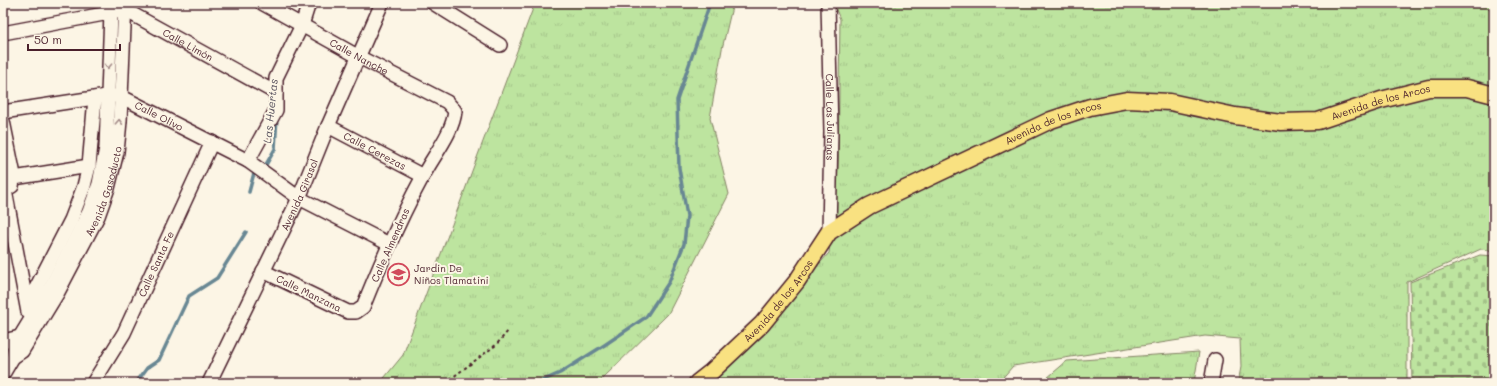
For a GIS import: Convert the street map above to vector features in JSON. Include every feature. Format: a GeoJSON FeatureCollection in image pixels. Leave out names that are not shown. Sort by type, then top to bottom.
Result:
{"type":"FeatureCollection","features":[{"type":"Feature","properties":{"kind":"main road","name":"Avenida de los Arcos"},"geometry":{"type":"LineString","coordinates":[[697,383],[711,372],[762,324],[797,280],[829,232],[869,206],[968,158],[1052,120],[1090,107],[1127,100],[1170,102],[1235,116],[1281,122],[1318,121],[1381,100],[1429,88],[1467,88],[1494,95]]}},
{"type":"Feature","properties":{"kind":"street","name":"Calle Nanche"},"geometry":{"type":"LineString","coordinates":[[262,3],[359,57],[447,102],[455,111]]}},
{"type":"Feature","properties":{"kind":"street"},"geometry":{"type":"LineString","coordinates":[[251,163],[276,110],[276,78],[305,27],[309,3]]}},
{"type":"Feature","properties":{"kind":"street","name":"Avenida Girasol"},"geometry":{"type":"LineString","coordinates":[[209,383],[299,198],[328,126],[382,3]]}},
{"type":"Feature","properties":{"kind":"street"},"geometry":{"type":"LineString","coordinates":[[433,3],[500,45]]}},
{"type":"Feature","properties":{"kind":"street"},"geometry":{"type":"LineString","coordinates":[[824,3],[829,26]]}},
{"type":"Feature","properties":{"kind":"street","name":"Calle Las Julianas"},"geometry":{"type":"LineString","coordinates":[[828,3],[831,132],[829,232]]}},
{"type":"Feature","properties":{"kind":"street"},"geometry":{"type":"LineString","coordinates":[[3,33],[110,8],[125,7]]}},
{"type":"Feature","properties":{"kind":"street","name":"Calle Limón"},"geometry":{"type":"LineString","coordinates":[[125,7],[276,93]]}},
{"type":"Feature","properties":{"kind":"street","name":"Avenida Gasoducto"},"geometry":{"type":"LineString","coordinates":[[13,357],[22,351],[58,292],[98,216],[108,188],[117,152],[120,121],[107,96],[125,7]]}},
{"type":"Feature","properties":{"kind":"street","name":"Avenida Gasoducto"},"geometry":{"type":"LineString","coordinates":[[3,374],[13,357],[14,348],[50,288],[89,212],[99,184],[106,148],[110,8]]}},
{"type":"Feature","properties":{"kind":"street"},"geometry":{"type":"LineString","coordinates":[[3,112],[107,96],[84,186],[71,220],[36,288],[30,321]]}},
{"type":"Feature","properties":{"kind":"street","name":"Calle Olivo"},"geometry":{"type":"LineString","coordinates":[[107,96],[212,142],[251,163],[299,198],[389,244]]}},
{"type":"Feature","properties":{"kind":"street","name":"Calle Almendras"},"geometry":{"type":"LineString","coordinates":[[356,312],[363,307],[389,244],[423,176],[454,122],[455,111]]}},
{"type":"Feature","properties":{"kind":"street"},"geometry":{"type":"LineString","coordinates":[[3,121],[14,175],[8,186],[30,321]]}},
{"type":"Feature","properties":{"kind":"street","name":"Calle Cerezas"},"geometry":{"type":"LineString","coordinates":[[328,126],[423,176]]}},
{"type":"Feature","properties":{"kind":"street","name":"Calle Santa Fe"},"geometry":{"type":"LineString","coordinates":[[93,383],[124,333],[212,142]]}},
{"type":"Feature","properties":{"kind":"street"},"geometry":{"type":"LineString","coordinates":[[8,186],[89,166]]}},
{"type":"Feature","properties":{"kind":"street","name":"Calle Manzana"},"geometry":{"type":"LineString","coordinates":[[263,271],[348,312],[356,312]]}},
{"type":"Feature","properties":{"kind":"street"},"geometry":{"type":"LineString","coordinates":[[3,341],[20,337]]}},
{"type":"Feature","properties":{"kind":"street"},"geometry":{"type":"LineString","coordinates":[[1211,383],[1215,360]]}},
{"type":"Feature","properties":{"kind":"path"},"geometry":{"type":"LineString","coordinates":[[445,383],[496,345],[508,331]]}},
{"type":"Feature","properties":{"kind":"green space"},"geometry":{"type":"Polygon","coordinates":[[[535,3],[733,3],[722,49],[710,118],[729,194],[668,314],[598,383],[380,383],[403,355],[535,3]]]}},
{"type":"Feature","properties":{"kind":"green space"},"geometry":{"type":"Polygon","coordinates":[[[833,3],[1494,3],[1494,251],[1481,249],[1407,282],[1407,383],[1238,383],[1241,367],[1240,339],[1205,336],[1013,366],[998,383],[715,383],[714,382],[829,253],[838,167],[840,19],[833,3]]]}},
{"type":"Feature","properties":{"kind":"green space"},"geometry":{"type":"Polygon","coordinates":[[[1480,255],[1494,256],[1494,383],[1412,383],[1410,282],[1480,255]]]}},
{"type":"Feature","properties":{"kind":"green space"},"geometry":{"type":"Polygon","coordinates":[[[1199,352],[1194,383],[1050,383],[1047,378],[1067,361],[1199,352]]]}},
{"type":"Feature","properties":{"kind":"building"},"geometry":{"type":"Polygon","coordinates":[[[1047,378],[1050,383],[1030,383],[1031,381],[1047,378]]]}},
{"type":"Feature","properties":{"kind":"waterway"},"geometry":{"type":"LineString","coordinates":[[537,383],[560,373],[646,317],[669,282],[684,244],[687,216],[679,168],[677,100],[710,3]]}},
{"type":"Feature","properties":{"kind":"waterway","name":"Las Huertas"},"geometry":{"type":"LineString","coordinates":[[264,168],[275,149],[277,117]]}},
{"type":"Feature","properties":{"kind":"waterway","name":"Las Huertas"},"geometry":{"type":"LineString","coordinates":[[249,192],[254,173],[257,172]]}},
{"type":"Feature","properties":{"kind":"waterway","name":"Las Huertas"},"geometry":{"type":"LineString","coordinates":[[136,383],[147,368],[159,360],[189,296],[217,278],[246,232]]}},
{"type":"Feature","properties":{"kind":"place","name":"Jardin De Niños Tlamatini"},"geometry":{"type":"Point","coordinates":[399,274]}}]}
